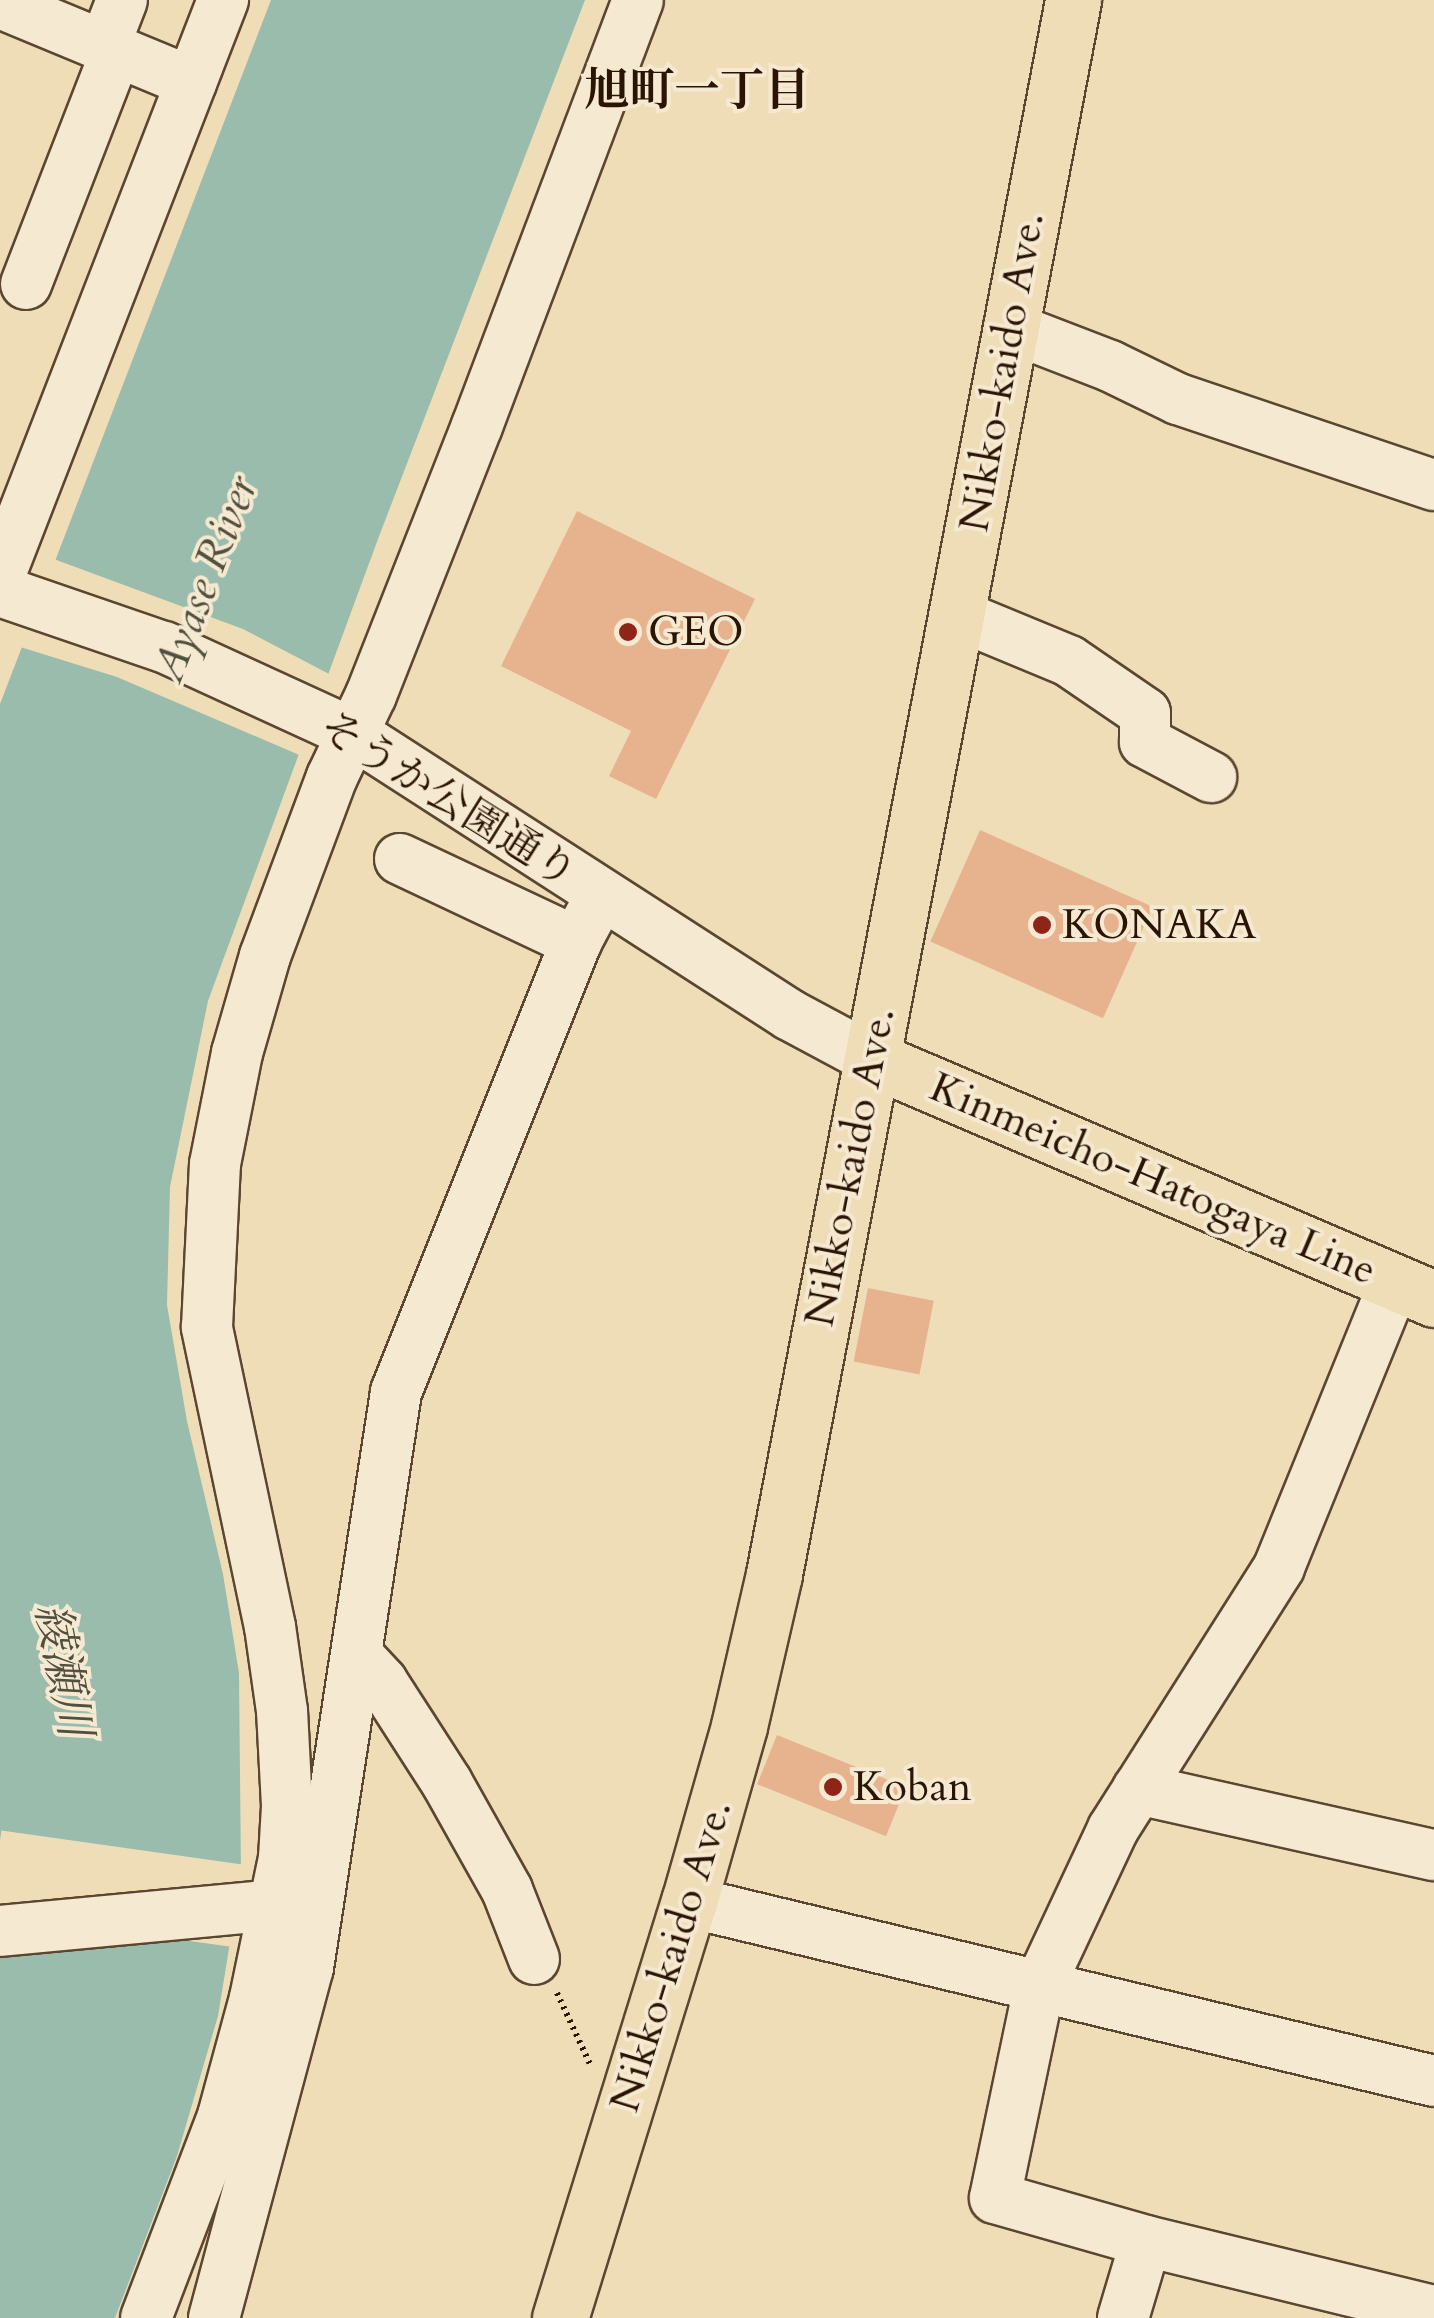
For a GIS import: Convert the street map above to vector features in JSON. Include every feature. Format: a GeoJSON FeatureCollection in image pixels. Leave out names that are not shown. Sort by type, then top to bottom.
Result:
{"type":"FeatureCollection","features":[{"type":"Feature","properties":{"kind":"main road","name":"Nikko-kaido Ave."},"geometry":{"type":"LineString","coordinates":[[560,2318],[689,1902],[739,1726],[774,1574],[1073,0]]}},
{"type":"Feature","properties":{"kind":"main road","name":"Kinmeicho-Hatogaya Line"},"geometry":{"type":"LineString","coordinates":[[872,1059],[1414,1290]]}},
{"type":"Feature","properties":{"kind":"street"},"geometry":{"type":"LineString","coordinates":[[5,587],[223,0]]}},
{"type":"Feature","properties":{"kind":"street"},"geometry":{"type":"LineString","coordinates":[[146,2318],[223,2116],[261,1906],[287,1806],[282,1712],[270,1627],[207,1327],[215,1164],[242,1037],[265,956],[332,778],[339,726],[477,426],[638,0]]}},
{"type":"Feature","properties":{"kind":"street"},"geometry":{"type":"LineString","coordinates":[[0,3],[115,31],[191,82]]}},
{"type":"Feature","properties":{"kind":"street"},"geometry":{"type":"LineString","coordinates":[[26,284],[115,31]]}},
{"type":"Feature","properties":{"kind":"street"},"geometry":{"type":"LineString","coordinates":[[1009,327],[1110,366],[1178,400],[1434,486]]}},
{"type":"Feature","properties":{"kind":"street","name":"そうか公園通り"},"geometry":{"type":"LineString","coordinates":[[5,587],[164,647],[339,726],[790,1015],[872,1059]]}},
{"type":"Feature","properties":{"kind":"street"},"geometry":{"type":"LineString","coordinates":[[958,615],[1068,661],[1145,713],[1144,742],[1211,777]]}},
{"type":"Feature","properties":{"kind":"street"},"geometry":{"type":"LineString","coordinates":[[400,860],[576,942]]}},
{"type":"Feature","properties":{"kind":"street"},"geometry":{"type":"LineString","coordinates":[[214,2318],[308,1968],[396,1392],[576,942],[601,896]]}},
{"type":"Feature","properties":{"kind":"street"},"geometry":{"type":"LineString","coordinates":[[1414,1290],[1279,1566],[1113,1829],[1039,1988],[995,2198],[1146,2241],[1434,2311]]}},
{"type":"Feature","properties":{"kind":"street"},"geometry":{"type":"LineString","coordinates":[[357,1655],[382,1682],[447,1783],[507,1890],[534,1959]]}},
{"type":"Feature","properties":{"kind":"street"},"geometry":{"type":"LineString","coordinates":[[1138,1789],[1431,1844]]}},
{"type":"Feature","properties":{"kind":"street"},"geometry":{"type":"LineString","coordinates":[[689,1902],[1434,2081]]}},
{"type":"Feature","properties":{"kind":"street"},"geometry":{"type":"LineString","coordinates":[[0,1931],[261,1906]]}},
{"type":"Feature","properties":{"kind":"street"},"geometry":{"type":"LineString","coordinates":[[1123,2318],[1146,2241]]}},
{"type":"Feature","properties":{"kind":"path"},"geometry":{"type":"LineString","coordinates":[[534,1959],[542,1962],[620,2128]]}},
{"type":"Feature","properties":{"kind":"water"},"geometry":{"type":"Polygon","coordinates":[[[271,0],[585,0],[378,539],[208,1001],[170,1187],[167,1305],[187,1421],[223,1574],[239,1673],[241,1875],[218,2016],[177,2156],[115,2318],[0,2318],[0,704],[271,0]]]}},
{"type":"Feature","properties":{"kind":"pier"},"geometry":{"type":"Polygon","coordinates":[[[51,558],[243,629],[333,676],[304,757],[117,677],[17,646],[51,558]]]}},
{"type":"Feature","properties":{"kind":"pier"},"geometry":{"type":"Polygon","coordinates":[[[1,1831],[246,1865],[234,1947],[0,1914],[1,1831]]]}},
{"type":"Feature","properties":{"kind":"building","name":"GEO"},"geometry":{"type":"Polygon","coordinates":[[[577,511],[755,599],[656,799],[609,776],[631,731],[501,666],[577,511]]]}},
{"type":"Feature","properties":{"kind":"building"},"geometry":{"type":"Polygon","coordinates":[[[980,830],[1153,907],[1103,1018],[930,941],[980,830]]]}},
{"type":"Feature","properties":{"kind":"building"},"geometry":{"type":"Polygon","coordinates":[[[868,1288],[934,1301],[919,1374],[854,1362],[868,1288]]]}},
{"type":"Feature","properties":{"kind":"building","name":"Koban"},"geometry":{"type":"Polygon","coordinates":[[[777,1735],[906,1787],[886,1836],[757,1784],[777,1735]]]}},
{"type":"Feature","properties":{"kind":"place","name":"GEO"},"geometry":{"type":"Point","coordinates":[628,632]}},
{"type":"Feature","properties":{"kind":"place","name":"KONAKA"},"geometry":{"type":"Point","coordinates":[1042,925]}},
{"type":"Feature","properties":{"kind":"place","name":"Koban"},"geometry":{"type":"Point","coordinates":[833,1787]}},
{"type":"Feature","properties":{"kind":"district","name":"旭町一丁目"},"geometry":{"type":"Point","coordinates":[697,91]}},
{"type":"Feature","properties":{"kind":"water label","name":"Ayase River"},"geometry":{"type":"Point","coordinates":[205,579]}},
{"type":"Feature","properties":{"kind":"water label","name":"綾瀬川"},"geometry":{"type":"Point","coordinates":[63,1670]}}]}
